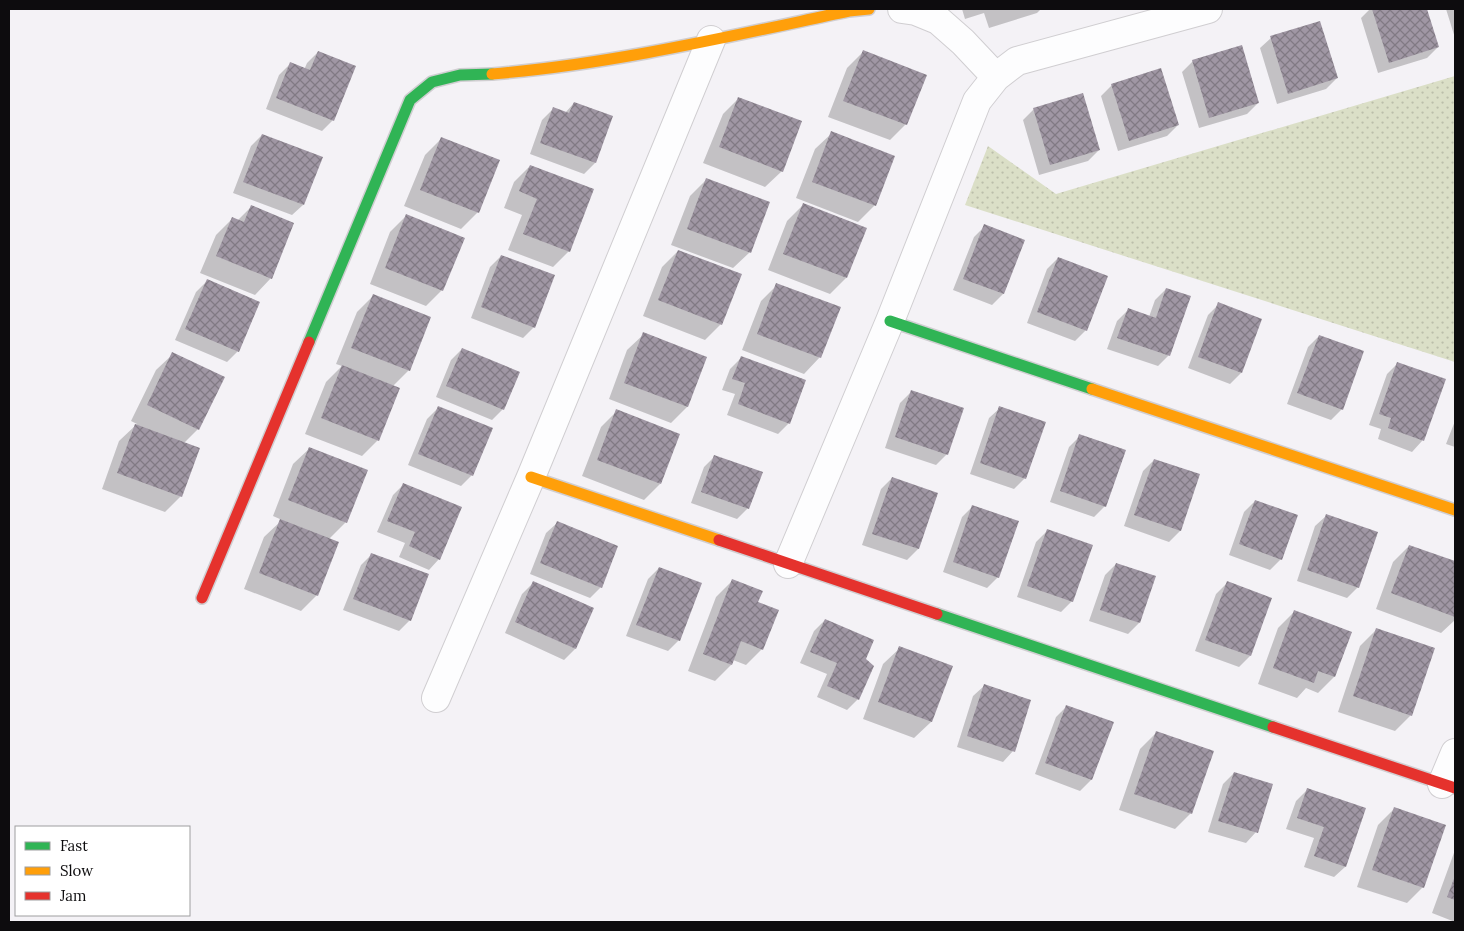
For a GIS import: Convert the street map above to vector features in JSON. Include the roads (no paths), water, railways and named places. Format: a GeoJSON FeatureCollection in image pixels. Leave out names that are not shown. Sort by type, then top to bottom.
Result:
{"type":"FeatureCollection","features":[{"type":"Feature","properties":{"kind":"street"},"geometry":{"type":"LineString","coordinates":[[202,598],[410,100],[432,82],[460,75],[494,74],[598,61],[712,40],[849,11],[869,9]]}},
{"type":"Feature","properties":{"kind":"street"},"geometry":{"type":"LineString","coordinates":[[902,9],[916,10],[938,20],[963,42],[996,77]]}},
{"type":"Feature","properties":{"kind":"street"},"geometry":{"type":"LineString","coordinates":[[788,564],[890,321],[977,101],[996,77],[1018,61],[1208,9]]}},
{"type":"Feature","properties":{"kind":"street"},"geometry":{"type":"LineString","coordinates":[[436,698],[531,478],[712,40]]}},
{"type":"Feature","properties":{"kind":"street"},"geometry":{"type":"LineString","coordinates":[[890,321],[1455,510]]}},
{"type":"Feature","properties":{"kind":"street"},"geometry":{"type":"LineString","coordinates":[[531,478],[1449,786],[1455,753]]}}]}
